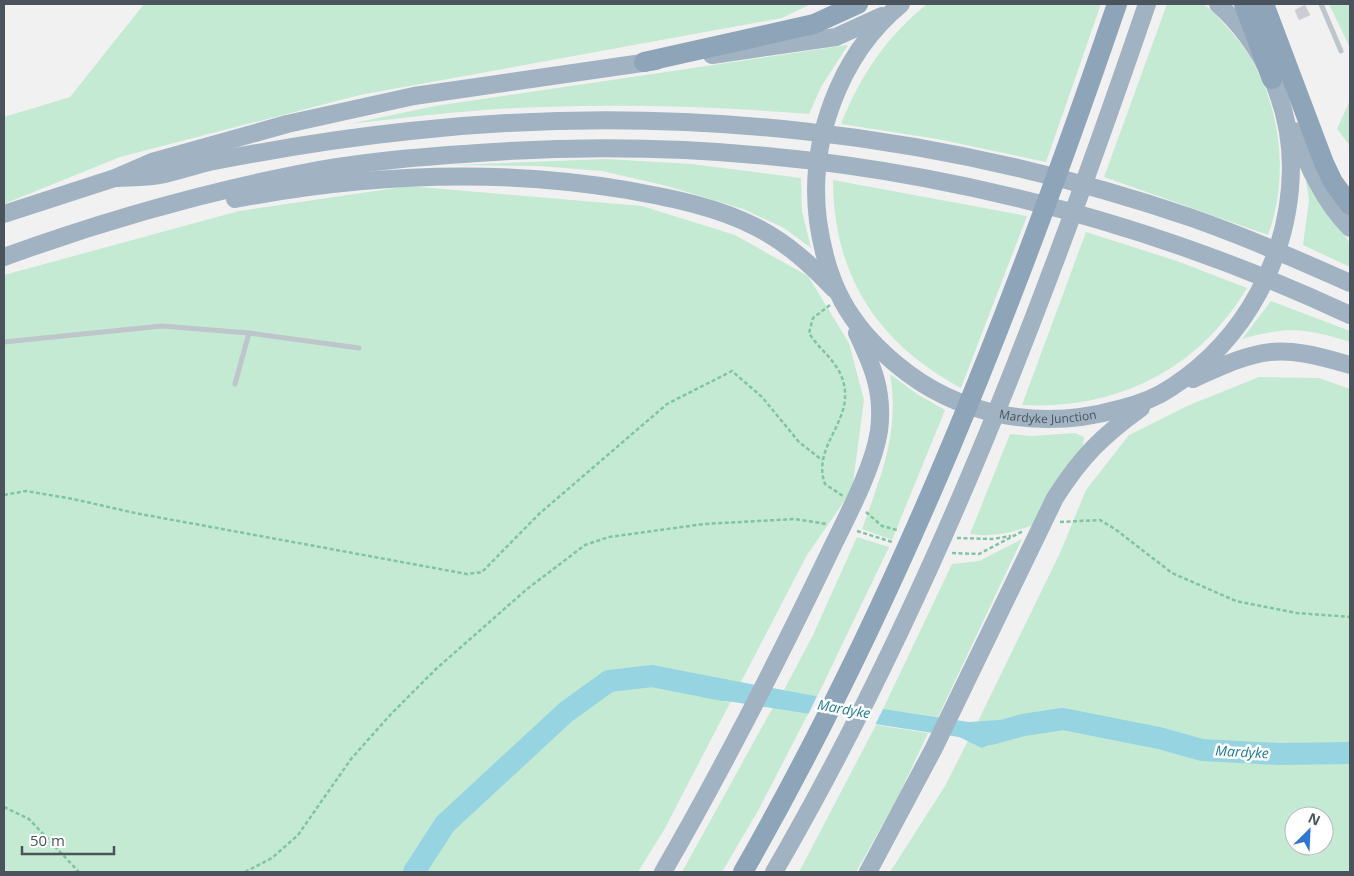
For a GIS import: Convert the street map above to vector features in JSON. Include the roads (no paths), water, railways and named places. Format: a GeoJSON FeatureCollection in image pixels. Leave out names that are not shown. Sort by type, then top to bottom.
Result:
{"type":"FeatureCollection","features":[{"type":"Feature","properties":{"kind":"highway"},"geometry":{"type":"LineString","coordinates":[[644,62],[814,24],[858,4]]}},
{"type":"Feature","properties":{"kind":"highway"},"geometry":{"type":"LineString","coordinates":[[742,872],[776,813],[842,688],[928,503],[980,381],[1030,251],[1117,4]]}},
{"type":"Feature","properties":{"kind":"highway"},"geometry":{"type":"LineString","coordinates":[[774,872],[806,819],[888,658],[958,506],[1054,266],[1148,4]]}},
{"type":"Feature","properties":{"kind":"highway","name":"Mardyke Junction"},"geometry":{"type":"LineString","coordinates":[[898,7],[867,40],[848,69],[834,99],[819,144],[817,210],[824,249],[841,301],[869,339],[902,370],[917,381],[951,399],[976,410],[1017,418],[1066,419],[1099,415],[1131,406],[1166,391],[1198,368],[1217,349],[1248,311],[1269,275],[1285,228],[1290,183],[1291,155],[1282,102],[1263,59],[1249,38],[1218,4]]}},
{"type":"Feature","properties":{"kind":"highway"},"geometry":{"type":"LineString","coordinates":[[1244,4],[1272,79]]}},
{"type":"Feature","properties":{"kind":"highway"},"geometry":{"type":"LineString","coordinates":[[1264,4],[1324,163],[1333,182],[1350,205]]}},
{"type":"Feature","properties":{"kind":"highway"},"geometry":{"type":"LineString","coordinates":[[4,214],[115,178],[152,162],[286,124],[405,98],[644,62],[766,48],[836,37],[862,27],[898,7]]}},
{"type":"Feature","properties":{"kind":"highway"},"geometry":{"type":"LineString","coordinates":[[1282,102],[1316,180],[1329,202],[1350,228]]}},
{"type":"Feature","properties":{"kind":"highway"},"geometry":{"type":"LineString","coordinates":[[115,178],[157,175],[208,163],[363,137],[504,122],[598,119],[693,121],[806,130],[934,149],[999,164],[1140,202],[1193,218],[1294,258],[1350,283]]}},
{"type":"Feature","properties":{"kind":"highway"},"geometry":{"type":"LineString","coordinates":[[4,257],[47,241],[173,202],[302,173],[427,157],[519,150],[603,148],[738,153],[837,163],[929,178],[989,191],[1130,229],[1180,245],[1282,285],[1350,316]]}},
{"type":"Feature","properties":{"kind":"highway"},"geometry":{"type":"LineString","coordinates":[[136,214],[160,214],[307,188],[396,178],[508,176],[575,182],[658,195],[739,220],[795,250],[841,301],[867,355],[878,386],[880,420],[875,447],[856,494],[795,624],[714,781],[663,872]]}},
{"type":"Feature","properties":{"kind":"highway"},"geometry":{"type":"LineString","coordinates":[[868,872],[934,748],[1044,518],[1074,468],[1100,439],[1166,391],[1240,358],[1266,352],[1305,352],[1350,365]]}},
{"type":"Feature","properties":{"kind":"lane"},"geometry":{"type":"LineString","coordinates":[[1321,4],[1340,51]]}},
{"type":"Feature","properties":{"kind":"lane"},"geometry":{"type":"LineString","coordinates":[[4,342],[162,326],[250,333],[359,348]]}},
{"type":"Feature","properties":{"kind":"lane"},"geometry":{"type":"LineString","coordinates":[[235,384],[250,333]]}},
{"type":"Feature","properties":{"kind":"water"},"geometry":{"type":"Polygon","coordinates":[[[698,674],[884,709],[969,722],[1013,719],[1009,736],[982,748],[959,737],[701,697],[692,692],[698,674]]]}},
{"type":"Feature","properties":{"kind":"waterway","name":"Mardyke"},"geometry":{"type":"LineString","coordinates":[[414,872],[445,824],[566,712],[609,681],[652,676],[723,690]]}},
{"type":"Feature","properties":{"kind":"waterway","name":"Mardyke"},"geometry":{"type":"LineString","coordinates":[[982,733],[991,734],[1023,725],[1063,719],[1159,738],[1202,750],[1278,754],[1350,753]]}}]}
